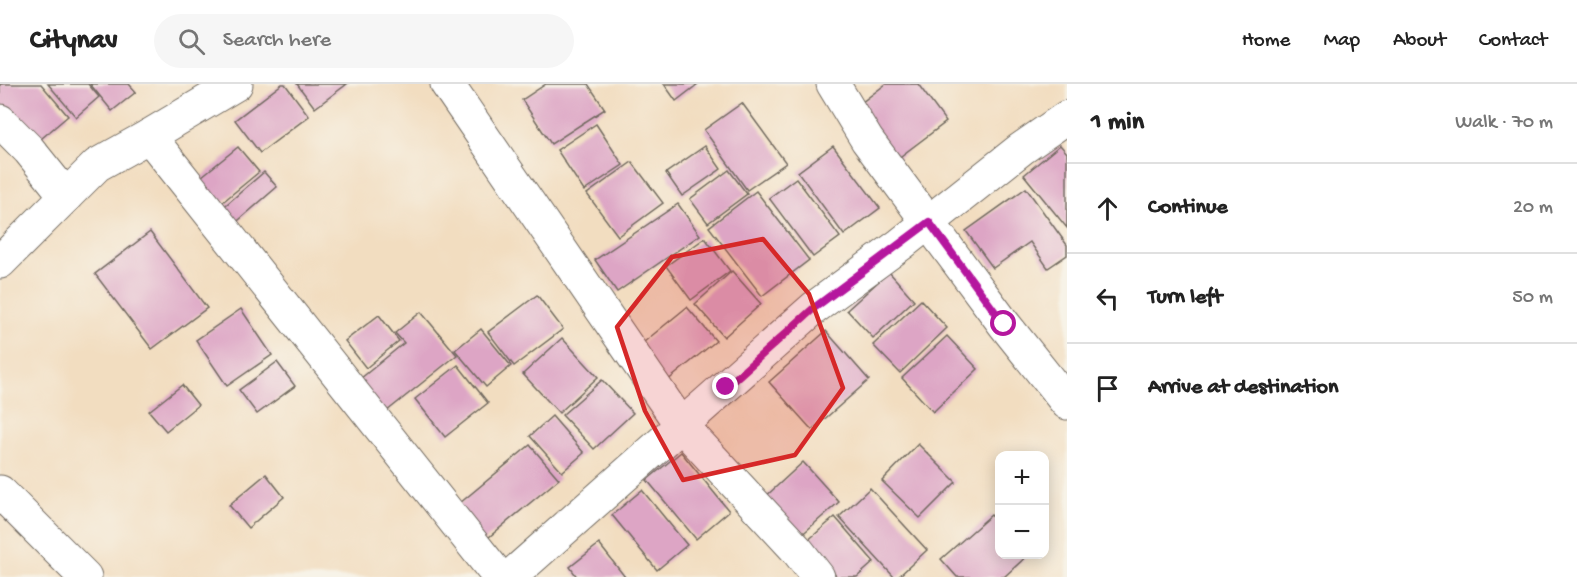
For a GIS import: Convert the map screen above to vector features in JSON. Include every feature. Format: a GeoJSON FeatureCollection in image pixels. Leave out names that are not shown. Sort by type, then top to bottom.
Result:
{"type":"FeatureCollection","features":[{"type":"Feature","properties":{"kind":"street"},"geometry":{"type":"LineString","coordinates":[[0,262],[97,165],[236,84]]}},
{"type":"Feature","properties":{"kind":"street"},"geometry":{"type":"LineString","coordinates":[[447,84],[681,425],[797,550],[818,577]]}},
{"type":"Feature","properties":{"kind":"street"},"geometry":{"type":"LineString","coordinates":[[834,84],[867,140],[1067,403]]}},
{"type":"Feature","properties":{"kind":"street"},"geometry":{"type":"LineString","coordinates":[[528,571],[681,425],[814,308],[929,222],[1005,161],[1067,117]]}},
{"type":"Feature","properties":{"kind":"street"},"geometry":{"type":"LineString","coordinates":[[0,121],[29,150],[66,196]]}},
{"type":"Feature","properties":{"kind":"street"},"geometry":{"type":"LineString","coordinates":[[149,136],[499,577]]}},
{"type":"Feature","properties":{"kind":"street"},"geometry":{"type":"LineString","coordinates":[[0,492],[86,577]]}},
{"type":"Feature","properties":{"kind":"highlighted area"},"geometry":{"type":"Polygon","coordinates":[[[763,239],[809,294],[843,388],[795,455],[683,480],[645,411],[617,327],[672,257],[763,239]]]}},
{"type":"Feature","properties":{"kind":"building"},"geometry":{"type":"Polygon","coordinates":[[[0,84],[41,84],[68,116],[35,144],[0,103],[0,84]]]}},
{"type":"Feature","properties":{"kind":"building"},"geometry":{"type":"Polygon","coordinates":[[[48,84],[88,84],[99,97],[76,117],[48,84]]]}},
{"type":"Feature","properties":{"kind":"building"},"geometry":{"type":"Polygon","coordinates":[[[90,84],[129,84],[136,92],[112,111],[90,84]]]}},
{"type":"Feature","properties":{"kind":"building"},"geometry":{"type":"Polygon","coordinates":[[[285,84],[309,116],[260,153],[235,120],[285,84]]]}},
{"type":"Feature","properties":{"kind":"building"},"geometry":{"type":"Polygon","coordinates":[[[297,84],[347,84],[315,108],[297,84]]]}},
{"type":"Feature","properties":{"kind":"building"},"geometry":{"type":"Polygon","coordinates":[[[546,84],[588,84],[605,109],[551,144],[522,100],[546,84]]]}},
{"type":"Feature","properties":{"kind":"building"},"geometry":{"type":"Polygon","coordinates":[[[664,84],[698,84],[676,101],[664,84]]]}},
{"type":"Feature","properties":{"kind":"building"},"geometry":{"type":"Polygon","coordinates":[[[886,84],[918,84],[946,122],[897,159],[857,106],[886,84]]]}},
{"type":"Feature","properties":{"kind":"building"},"geometry":{"type":"Polygon","coordinates":[[[742,103],[786,163],[747,190],[704,130],[742,103]]]}},
{"type":"Feature","properties":{"kind":"building"},"geometry":{"type":"Polygon","coordinates":[[[596,124],[623,165],[584,191],[557,150],[596,124]]]}},
{"type":"Feature","properties":{"kind":"building"},"geometry":{"type":"Polygon","coordinates":[[[1060,145],[1067,153],[1067,228],[1024,175],[1060,145]]]}},
{"type":"Feature","properties":{"kind":"building"},"geometry":{"type":"Polygon","coordinates":[[[705,146],[721,169],[682,196],[666,173],[705,146]]]}},
{"type":"Feature","properties":{"kind":"building"},"geometry":{"type":"Polygon","coordinates":[[[833,146],[880,208],[844,235],[798,172],[833,146]]]}},
{"type":"Feature","properties":{"kind":"building"},"geometry":{"type":"Polygon","coordinates":[[[238,147],[259,172],[213,210],[191,185],[238,147]]]}},
{"type":"Feature","properties":{"kind":"building"},"geometry":{"type":"Polygon","coordinates":[[[632,162],[663,203],[618,236],[587,194],[632,162]]]}},
{"type":"Feature","properties":{"kind":"building"},"geometry":{"type":"Polygon","coordinates":[[[729,170],[747,194],[708,223],[690,199],[729,170]]]}},
{"type":"Feature","properties":{"kind":"building"},"geometry":{"type":"Polygon","coordinates":[[[264,172],[277,187],[232,226],[219,211],[264,172]]]}},
{"type":"Feature","properties":{"kind":"building"},"geometry":{"type":"Polygon","coordinates":[[[796,178],[840,237],[813,257],[769,198],[796,178]]]}},
{"type":"Feature","properties":{"kind":"building"},"geometry":{"type":"Polygon","coordinates":[[[1026,188],[1067,245],[1067,255],[1048,268],[1030,242],[993,268],[966,231],[1026,188]]]}},
{"type":"Feature","properties":{"kind":"building"},"geometry":{"type":"Polygon","coordinates":[[[756,191],[809,260],[762,296],[709,227],[756,191]]]}},
{"type":"Feature","properties":{"kind":"building"},"geometry":{"type":"Polygon","coordinates":[[[678,204],[700,235],[617,292],[595,260],[678,204]]]}},
{"type":"Feature","properties":{"kind":"building"},"geometry":{"type":"Polygon","coordinates":[[[150,232],[207,308],[152,349],[95,274],[150,232]]]}},
{"type":"Feature","properties":{"kind":"building"},"geometry":{"type":"Polygon","coordinates":[[[705,238],[730,271],[691,300],[666,266],[705,238]]]}},
{"type":"Feature","properties":{"kind":"building"},"geometry":{"type":"Polygon","coordinates":[[[732,271],[761,304],[724,337],[695,304],[732,271]]]}},
{"type":"Feature","properties":{"kind":"building"},"geometry":{"type":"Polygon","coordinates":[[[889,272],[914,300],[873,338],[847,310],[889,272]]]}},
{"type":"Feature","properties":{"kind":"building"},"geometry":{"type":"Polygon","coordinates":[[[537,295],[563,329],[514,366],[488,332],[537,295]]]}},
{"type":"Feature","properties":{"kind":"building"},"geometry":{"type":"Polygon","coordinates":[[[921,300],[947,328],[900,373],[873,345],[921,300]]]}},
{"type":"Feature","properties":{"kind":"building"},"geometry":{"type":"Polygon","coordinates":[[[687,307],[716,341],[661,386],[633,351],[687,307]]]}},
{"type":"Feature","properties":{"kind":"building"},"geometry":{"type":"Polygon","coordinates":[[[241,309],[272,355],[227,386],[196,340],[241,309]]]}},
{"type":"Feature","properties":{"kind":"building"},"geometry":{"type":"Polygon","coordinates":[[[421,312],[457,355],[382,415],[355,383],[404,343],[395,333],[421,312]]]}},
{"type":"Feature","properties":{"kind":"building"},"geometry":{"type":"Polygon","coordinates":[[[379,315],[399,341],[366,368],[345,341],[379,315]]]}},
{"type":"Feature","properties":{"kind":"building"},"geometry":{"type":"Polygon","coordinates":[[[481,329],[511,366],[486,387],[455,350],[481,329]]]}},
{"type":"Feature","properties":{"kind":"building"},"geometry":{"type":"Polygon","coordinates":[[[826,331],[869,380],[812,430],[769,382],[826,331]]]}},
{"type":"Feature","properties":{"kind":"building"},"geometry":{"type":"Polygon","coordinates":[[[947,336],[978,369],[933,412],[902,378],[947,336]]]}},
{"type":"Feature","properties":{"kind":"building"},"geometry":{"type":"Polygon","coordinates":[[[562,338],[598,377],[559,413],[523,374],[562,338]]]}},
{"type":"Feature","properties":{"kind":"building"},"geometry":{"type":"Polygon","coordinates":[[[277,362],[295,386],[257,414],[239,390],[277,362]]]}},
{"type":"Feature","properties":{"kind":"building"},"geometry":{"type":"Polygon","coordinates":[[[458,365],[488,403],[445,437],[415,399],[458,365]]]}},
{"type":"Feature","properties":{"kind":"building"},"geometry":{"type":"Polygon","coordinates":[[[602,380],[633,413],[594,449],[562,415],[602,380]]]}},
{"type":"Feature","properties":{"kind":"building"},"geometry":{"type":"Polygon","coordinates":[[[182,385],[198,405],[166,431],[149,411],[182,385]]]}},
{"type":"Feature","properties":{"kind":"building"},"geometry":{"type":"Polygon","coordinates":[[[552,416],[584,453],[562,472],[530,436],[552,416]]]}},
{"type":"Feature","properties":{"kind":"building"},"geometry":{"type":"Polygon","coordinates":[[[918,444],[956,482],[920,518],[882,481],[918,444]]]}},
{"type":"Feature","properties":{"kind":"building"},"geometry":{"type":"Polygon","coordinates":[[[530,445],[559,479],[483,542],[454,508],[530,445]]]}},
{"type":"Feature","properties":{"kind":"building"},"geometry":{"type":"Polygon","coordinates":[[[681,452],[729,511],[696,539],[647,480],[681,452]]]}},
{"type":"Feature","properties":{"kind":"building"},"geometry":{"type":"Polygon","coordinates":[[[803,462],[839,502],[798,538],[763,499],[803,462]]]}},
{"type":"Feature","properties":{"kind":"building"},"geometry":{"type":"Polygon","coordinates":[[[266,474],[284,497],[248,528],[229,505],[266,474]]]}},
{"type":"Feature","properties":{"kind":"building"},"geometry":{"type":"Polygon","coordinates":[[[870,488],[927,550],[898,577],[894,577],[839,517],[870,488]]]}},
{"type":"Feature","properties":{"kind":"building"},"geometry":{"type":"Polygon","coordinates":[[[642,490],[687,545],[657,570],[612,515],[642,490]]]}},
{"type":"Feature","properties":{"kind":"building"},"geometry":{"type":"Polygon","coordinates":[[[991,515],[995,520],[995,559],[1024,559],[1004,577],[957,577],[941,559],[991,515]]]}},
{"type":"Feature","properties":{"kind":"building"},"geometry":{"type":"Polygon","coordinates":[[[835,517],[874,562],[857,577],[837,577],[806,542],[835,517]]]}},
{"type":"Feature","properties":{"kind":"building"},"geometry":{"type":"Polygon","coordinates":[[[599,544],[625,577],[577,577],[570,567],[599,544]]]}},
{"type":"Feature","properties":{"kind":"route"},"geometry":{"type":"LineString","coordinates":[[726,387],[814,308],[855,275],[929,222],[1004,324]]}}]}
